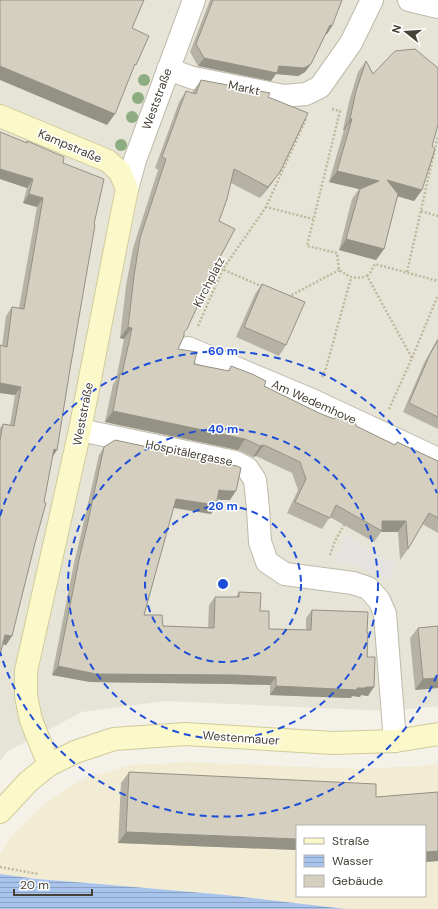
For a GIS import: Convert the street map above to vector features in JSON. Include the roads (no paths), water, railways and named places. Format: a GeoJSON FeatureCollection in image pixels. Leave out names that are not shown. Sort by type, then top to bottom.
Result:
{"type":"FeatureCollection","features":[{"type":"Feature","properties":{"kind":"street","name":"Weststraße"},"geometry":{"type":"LineString","coordinates":[[49,765],[31,720],[26,696],[26,671],[80,430],[127,189],[135,160],[194,0]]}},
{"type":"Feature","properties":{"kind":"street","name":"Markt"},"geometry":{"type":"LineString","coordinates":[[168,69],[193,78],[284,96],[306,94],[316,97],[351,44],[372,0]]}},
{"type":"Feature","properties":{"kind":"street"},"geometry":{"type":"LineString","coordinates":[[408,0],[438,7]]}},
{"type":"Feature","properties":{"kind":"street","name":"Kampstraße"},"geometry":{"type":"LineString","coordinates":[[0,116],[108,161],[120,172],[127,189]]}},
{"type":"Feature","properties":{"kind":"street","name":"Am Wedemhove"},"geometry":{"type":"LineString","coordinates":[[188,348],[312,400],[438,459]]}},
{"type":"Feature","properties":{"kind":"street","name":"Hospitälergasse"},"geometry":{"type":"LineString","coordinates":[[80,430],[235,462],[247,468],[255,480],[260,542],[267,562],[285,574],[353,583],[368,588],[379,600],[386,614],[395,741]]}},
{"type":"Feature","properties":{"kind":"street","name":"Westenmauer"},"geometry":{"type":"LineString","coordinates":[[49,765],[75,752],[114,739],[138,737],[185,734],[333,744],[395,741],[438,734]]}},
{"type":"Feature","properties":{"kind":"street"},"geometry":{"type":"LineString","coordinates":[[0,812],[28,782],[49,765]]}},
{"type":"Feature","properties":{"kind":"water"},"geometry":{"type":"Polygon","coordinates":[[[0,874],[37,879],[226,895],[346,909],[0,909],[0,874]]]}}]}
